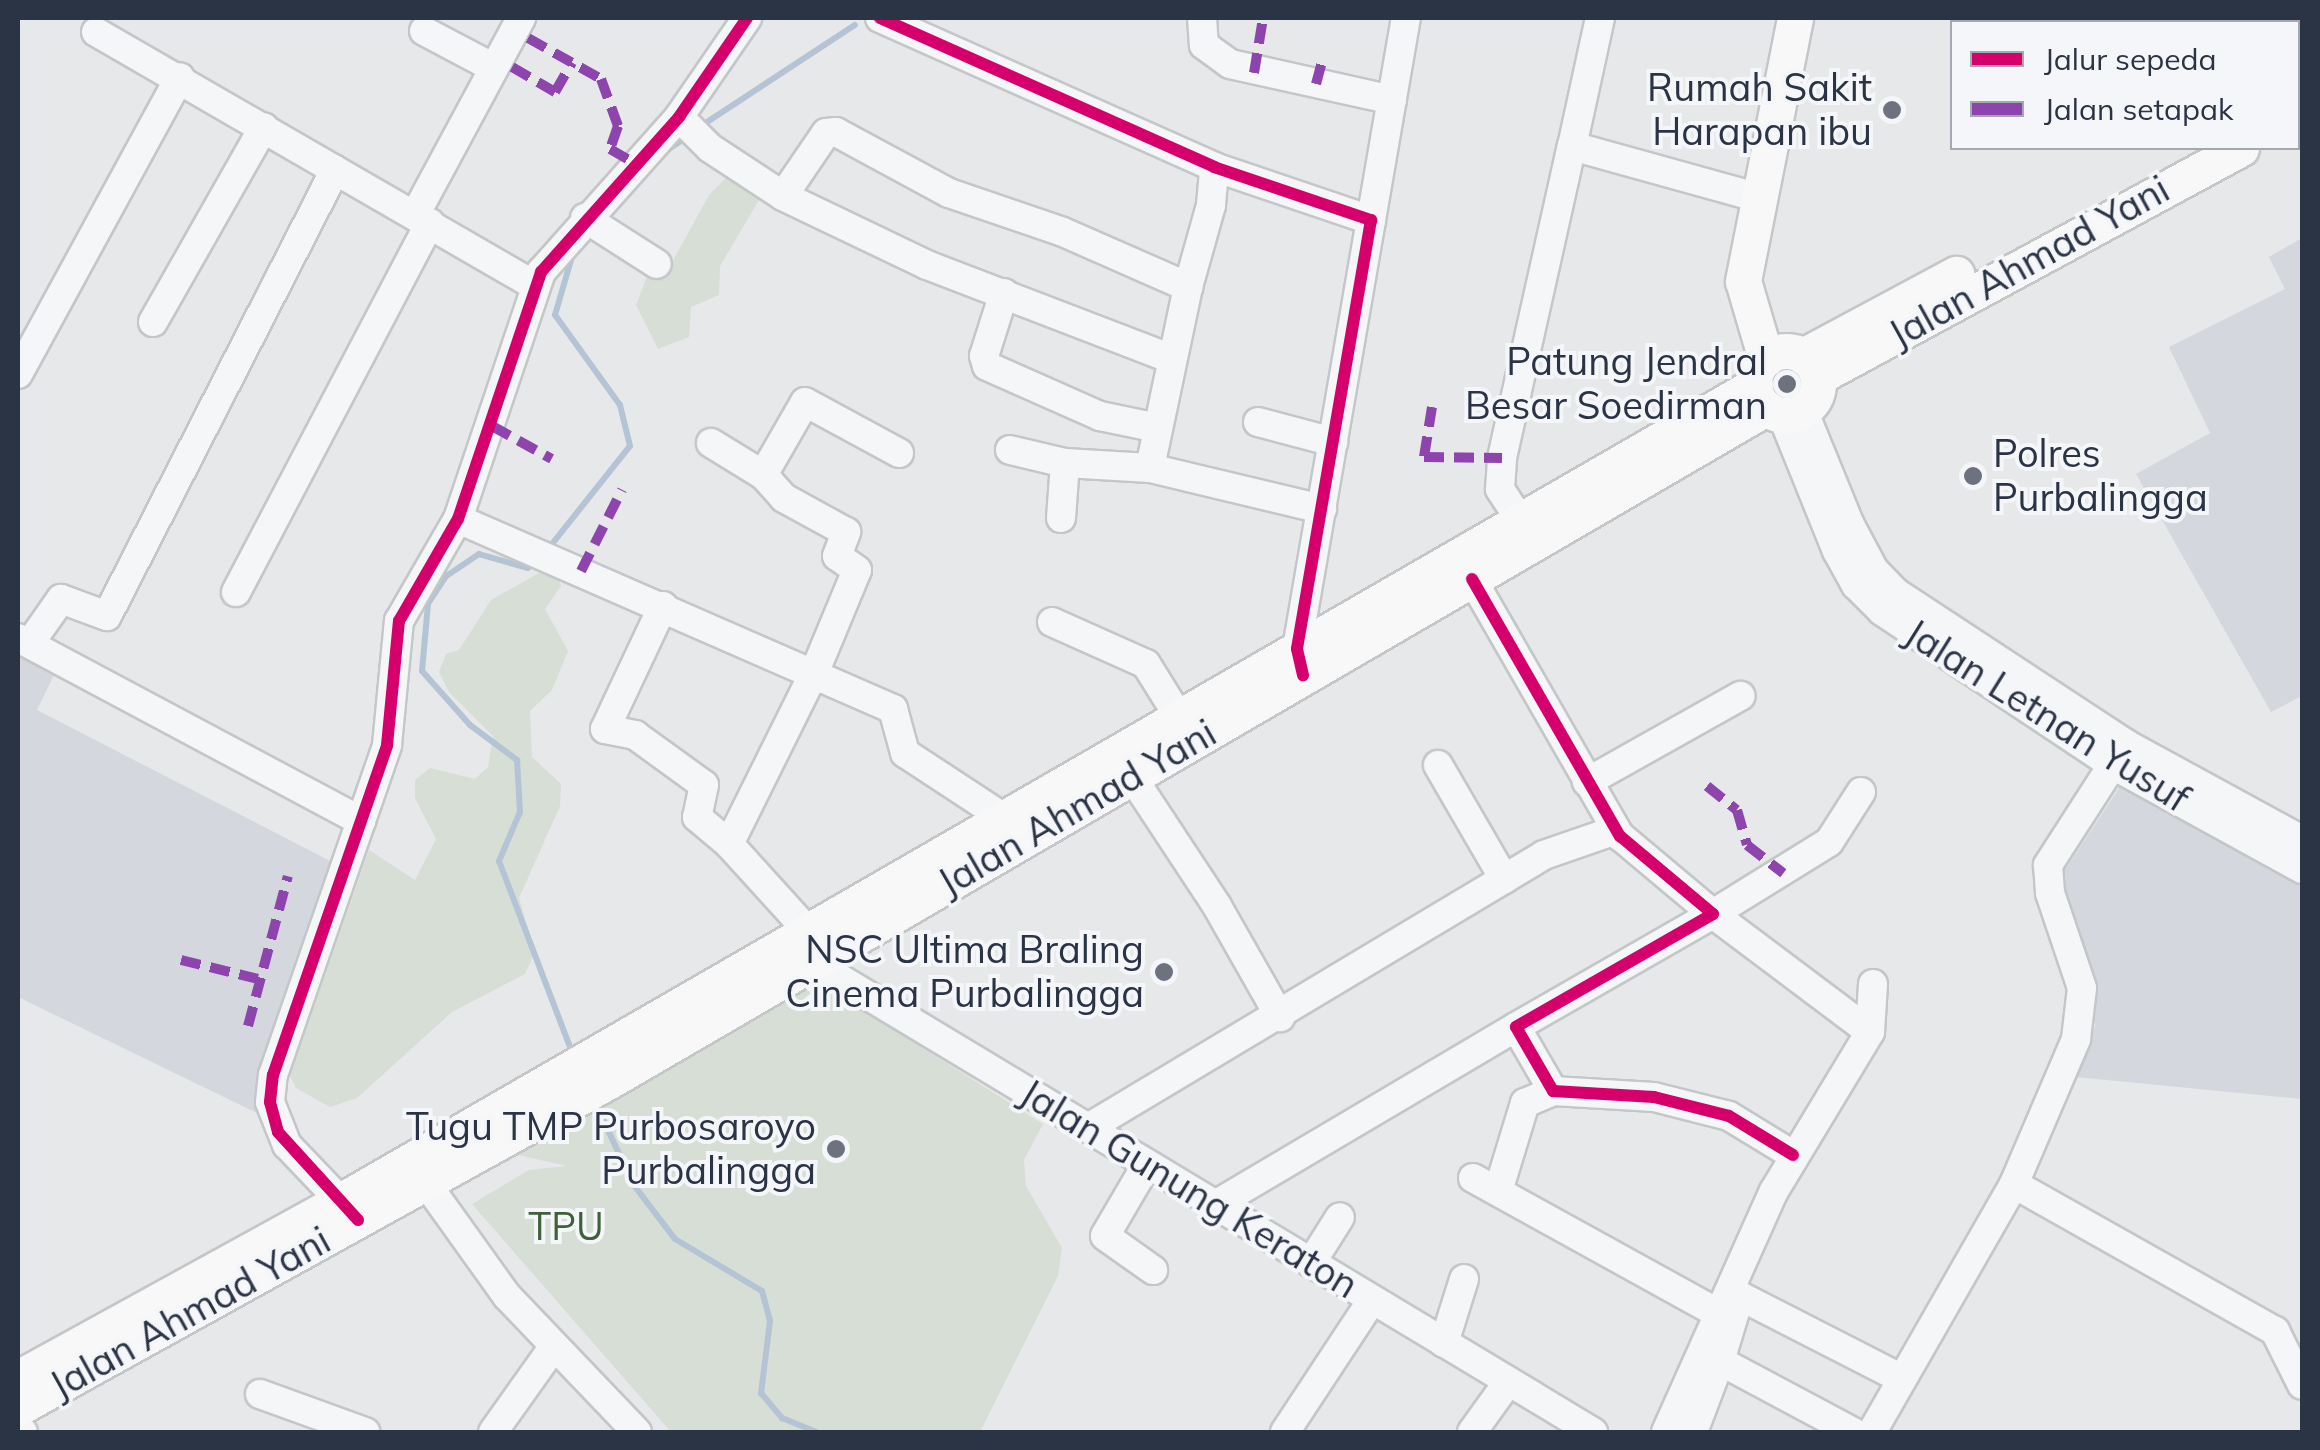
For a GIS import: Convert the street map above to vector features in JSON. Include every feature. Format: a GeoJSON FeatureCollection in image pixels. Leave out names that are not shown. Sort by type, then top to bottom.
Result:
{"type":"FeatureCollection","features":[{"type":"Feature","properties":{"kind":"main road"},"geometry":{"type":"LineString","coordinates":[[1774,395],[1743,281],[1756,197],[1795,18]]}},
{"type":"Feature","properties":{"kind":"main road","name":"Jalan Ahmad Yani"},"geometry":{"type":"LineString","coordinates":[[1810,367],[2189,150]]}},
{"type":"Feature","properties":{"kind":"main road","name":"Jalan Ahmad Yani"},"geometry":{"type":"LineString","coordinates":[[1810,367],[2237,150]]}},
{"type":"Feature","properties":{"kind":"main road"},"geometry":{"type":"LineString","coordinates":[[1788,352],[1810,367],[1816,396],[1774,395],[1788,352]]}},
{"type":"Feature","properties":{"kind":"main road","name":"Jalan Ahmad Yani"},"geometry":{"type":"LineString","coordinates":[[802,946],[1132,776],[1520,520],[1774,395]]}},
{"type":"Feature","properties":{"kind":"main road","name":"Jalan Ahmad Yani"},"geometry":{"type":"LineString","coordinates":[[18,1408],[351,1210],[590,1074],[1004,818],[1179,718],[1472,579],[1774,395]]}},
{"type":"Feature","properties":{"kind":"main road","name":"Jalan Ahmad Yani"},"geometry":{"type":"LineString","coordinates":[[18,1378],[351,1210],[426,1183],[590,1074]]}},
{"type":"Feature","properties":{"kind":"street"},"geometry":{"type":"LineString","coordinates":[[236,592],[522,18]]}},
{"type":"Feature","properties":{"kind":"street"},"geometry":{"type":"LineString","coordinates":[[351,1210],[287,1145],[270,1102],[387,745],[398,622],[458,519],[534,285],[682,121],[748,18]]}},
{"type":"Feature","properties":{"kind":"street"},"geometry":{"type":"LineString","coordinates":[[1300,662],[1333,442],[1406,18]]}},
{"type":"Feature","properties":{"kind":"street"},"geometry":{"type":"LineString","coordinates":[[1520,520],[1500,489],[1502,458],[1600,18]]}},
{"type":"Feature","properties":{"kind":"street"},"geometry":{"type":"LineString","coordinates":[[886,20],[933,27],[1214,167],[1370,220]]}},
{"type":"Feature","properties":{"kind":"street"},"geometry":{"type":"LineString","coordinates":[[1194,21],[1209,51],[1230,64],[1392,100]]}},
{"type":"Feature","properties":{"kind":"street"},"geometry":{"type":"LineString","coordinates":[[96,32],[180,77],[534,285]]}},
{"type":"Feature","properties":{"kind":"street"},"geometry":{"type":"LineString","coordinates":[[424,32],[494,68]]}},
{"type":"Feature","properties":{"kind":"street"},"geometry":{"type":"LineString","coordinates":[[18,374],[180,77]]}},
{"type":"Feature","properties":{"kind":"street"},"geometry":{"type":"LineString","coordinates":[[682,121],[710,148],[783,196],[1004,293],[1172,358]]}},
{"type":"Feature","properties":{"kind":"street"},"geometry":{"type":"LineString","coordinates":[[154,322],[264,127]]}},
{"type":"Feature","properties":{"kind":"street"},"geometry":{"type":"LineString","coordinates":[[783,196],[832,131],[949,194],[1049,226],[1188,286]]}},
{"type":"Feature","properties":{"kind":"street"},"geometry":{"type":"LineString","coordinates":[[1572,146],[1756,197]]}},
{"type":"Feature","properties":{"kind":"street"},"geometry":{"type":"LineString","coordinates":[[1150,468],[1188,286],[1211,205],[1214,167]]}},
{"type":"Feature","properties":{"kind":"street"},"geometry":{"type":"LineString","coordinates":[[335,170],[107,616],[61,599],[24,641],[361,820]]}},
{"type":"Feature","properties":{"kind":"street"},"geometry":{"type":"LineString","coordinates":[[592,222],[658,264]]}},
{"type":"Feature","properties":{"kind":"street"},"geometry":{"type":"LineString","coordinates":[[1004,293],[984,356],[987,366],[1100,416],[1158,428]]}},
{"type":"Feature","properties":{"kind":"street","name":"Jalan Letnan Yusuf"},"geometry":{"type":"LineString","coordinates":[[1774,395],[1874,570],[1943,628],[2119,754],[2302,869]]}},
{"type":"Feature","properties":{"kind":"street"},"geometry":{"type":"LineString","coordinates":[[763,475],[806,402],[899,453]]}},
{"type":"Feature","properties":{"kind":"street"},"geometry":{"type":"LineString","coordinates":[[1258,422],[1333,442]]}},
{"type":"Feature","properties":{"kind":"street"},"geometry":{"type":"LineString","coordinates":[[711,442],[763,475],[784,498],[846,532],[837,556],[857,570],[816,672],[729,844]]}},
{"type":"Feature","properties":{"kind":"street"},"geometry":{"type":"LineString","coordinates":[[1010,450],[1066,463],[1150,468],[1322,509]]}},
{"type":"Feature","properties":{"kind":"street"},"geometry":{"type":"LineString","coordinates":[[1061,518],[1066,463]]}},
{"type":"Feature","properties":{"kind":"street"},"geometry":{"type":"LineString","coordinates":[[458,519],[816,672],[893,709],[904,753],[1004,818]]}},
{"type":"Feature","properties":{"kind":"street"},"geometry":{"type":"LineString","coordinates":[[1472,579],[1616,830],[1713,914],[1870,1032]]}},
{"type":"Feature","properties":{"kind":"street","name":"Jalan Gunung Keraton"},"geometry":{"type":"LineString","coordinates":[[663,606],[605,729],[643,740],[704,785],[698,817],[729,844],[802,946],[1088,1128],[1593,1432]]}},
{"type":"Feature","properties":{"kind":"street"},"geometry":{"type":"LineString","coordinates":[[1052,622],[1146,664],[1179,718]]}},
{"type":"Feature","properties":{"kind":"street"},"geometry":{"type":"LineString","coordinates":[[1587,782],[1740,696]]}},
{"type":"Feature","properties":{"kind":"street"},"geometry":{"type":"LineString","coordinates":[[1872,1432],[2014,1184],[2057,1088],[2084,1008],[2048,865],[2119,754]]}},
{"type":"Feature","properties":{"kind":"street","name":"Jalan Letnan Yusuf"},"geometry":{"type":"LineString","coordinates":[[2119,754],[2302,840]]}},
{"type":"Feature","properties":{"kind":"street"},"geometry":{"type":"LineString","coordinates":[[1438,765],[1504,879]]}},
{"type":"Feature","properties":{"kind":"street"},"geometry":{"type":"LineString","coordinates":[[1132,776],[1218,906],[1280,1017]]}},
{"type":"Feature","properties":{"kind":"street"},"geometry":{"type":"LineString","coordinates":[[1215,1205],[1829,842],[1861,792]]}},
{"type":"Feature","properties":{"kind":"street"},"geometry":{"type":"LineString","coordinates":[[1088,1128],[1280,1017],[1544,856],[1616,830]]}},
{"type":"Feature","properties":{"kind":"street"},"geometry":{"type":"LineString","coordinates":[[1666,1432],[1716,1312],[1793,1155],[1870,1032],[1874,984]]}},
{"type":"Feature","properties":{"kind":"street"},"geometry":{"type":"LineString","coordinates":[[1516,1028],[1553,1091]]}},
{"type":"Feature","properties":{"kind":"street"},"geometry":{"type":"LineString","coordinates":[[1693,1432],[1740,1296],[1792,1181],[1859,1077]]}},
{"type":"Feature","properties":{"kind":"street"},"geometry":{"type":"LineString","coordinates":[[1716,1312],[1486,1183],[1527,1098],[1553,1091],[1654,1097],[1730,1116],[1793,1155]]}},
{"type":"Feature","properties":{"kind":"street"},"geometry":{"type":"LineString","coordinates":[[1147,1164],[1105,1236],[1153,1270]]}},
{"type":"Feature","properties":{"kind":"street"},"geometry":{"type":"LineString","coordinates":[[426,1183],[552,1349],[636,1432]]}},
{"type":"Feature","properties":{"kind":"street"},"geometry":{"type":"LineString","coordinates":[[2014,1184],[2274,1330],[2302,1385]]}},
{"type":"Feature","properties":{"kind":"street"},"geometry":{"type":"LineString","coordinates":[[1311,1263],[1340,1218]]}},
{"type":"Feature","properties":{"kind":"street"},"geometry":{"type":"LineString","coordinates":[[1444,1343],[1464,1279]]}},
{"type":"Feature","properties":{"kind":"street"},"geometry":{"type":"LineString","coordinates":[[1740,1296],[1900,1378]]}},
{"type":"Feature","properties":{"kind":"street"},"geometry":{"type":"LineString","coordinates":[[1286,1432],[1372,1300]]}},
{"type":"Feature","properties":{"kind":"street"},"geometry":{"type":"LineString","coordinates":[[493,1432],[552,1349]]}},
{"type":"Feature","properties":{"kind":"street"},"geometry":{"type":"LineString","coordinates":[[1720,1361],[1854,1432]]}},
{"type":"Feature","properties":{"kind":"street"},"geometry":{"type":"LineString","coordinates":[[1472,1432],[1508,1382]]}},
{"type":"Feature","properties":{"kind":"street"},"geometry":{"type":"LineString","coordinates":[[260,1394],[365,1432]]}},
{"type":"Feature","properties":{"kind":"shaded area"},"geometry":{"type":"Polygon","coordinates":[[[2302,238],[2302,696],[2271,712],[2136,474],[2210,433],[2169,347],[2285,289],[2269,257],[2302,238]]]}},
{"type":"Feature","properties":{"kind":"shaded area"},"geometry":{"type":"Polygon","coordinates":[[[18,653],[55,673],[37,710],[334,863],[259,1114],[18,997],[18,653]]]}},
{"type":"Feature","properties":{"kind":"shaded area"},"geometry":{"type":"Polygon","coordinates":[[[2123,782],[2302,881],[2302,1099],[2076,1077],[2095,1026],[2084,952],[2066,906],[2065,870],[2123,782]]]}},
{"type":"Feature","properties":{"kind":"green space"},"geometry":{"type":"Polygon","coordinates":[[[726,178],[751,185],[759,200],[720,266],[719,295],[691,307],[689,337],[658,349],[636,305],[648,274],[670,266],[709,195],[726,178]]]}},
{"type":"Feature","properties":{"kind":"green space"},"geometry":{"type":"Polygon","coordinates":[[[548,568],[557,572],[561,586],[545,609],[568,651],[552,690],[530,711],[532,757],[561,784],[560,806],[519,898],[535,952],[525,974],[452,1012],[357,1098],[330,1107],[296,1088],[290,1076],[369,850],[415,880],[436,839],[415,798],[415,780],[430,768],[475,779],[488,767],[493,736],[449,692],[439,672],[446,654],[459,650],[491,600],[548,568]]]}},
{"type":"Feature","properties":{"kind":"green space","name":"TPU"},"geometry":{"type":"Polygon","coordinates":[[[820,983],[1043,1124],[1024,1160],[1026,1186],[1062,1248],[1058,1276],[980,1432],[671,1432],[472,1204],[529,1170],[567,1166],[518,1155],[820,983]]]}},
{"type":"Feature","properties":{"kind":"waterway"},"geometry":{"type":"LineString","coordinates":[[701,126],[855,25]]}},
{"type":"Feature","properties":{"kind":"waterway"},"geometry":{"type":"LineString","coordinates":[[664,152],[687,137]]}},
{"type":"Feature","properties":{"kind":"waterway"},"geometry":{"type":"LineString","coordinates":[[552,544],[630,446],[620,405],[555,315],[573,253]]}},
{"type":"Feature","properties":{"kind":"waterway"},"geometry":{"type":"LineString","coordinates":[[528,568],[479,554],[446,576],[428,604],[422,671],[470,725],[517,760],[520,812],[499,861],[572,1052]]}},
{"type":"Feature","properties":{"kind":"waterway"},"geometry":{"type":"LineString","coordinates":[[594,1100],[633,1184],[675,1239],[762,1291],[770,1321],[761,1393],[782,1418],[817,1432]]}},
{"type":"Feature","properties":{"kind":"marked path"},"geometry":{"type":"LineString","coordinates":[[1254,73],[1263,18]]}},
{"type":"Feature","properties":{"kind":"marked path"},"geometry":{"type":"LineString","coordinates":[[528,38],[601,79],[618,126],[610,149],[636,164]]}},
{"type":"Feature","properties":{"kind":"marked path"},"geometry":{"type":"LineString","coordinates":[[1316,84],[1323,57]]}},
{"type":"Feature","properties":{"kind":"marked path"},"geometry":{"type":"LineString","coordinates":[[512,67],[555,92],[572,63]]}},
{"type":"Feature","properties":{"kind":"marked path"},"geometry":{"type":"LineString","coordinates":[[1432,407],[1424,457],[1502,458]]}},
{"type":"Feature","properties":{"kind":"marked path"},"geometry":{"type":"LineString","coordinates":[[492,426],[552,459]]}},
{"type":"Feature","properties":{"kind":"marked path"},"geometry":{"type":"LineString","coordinates":[[581,571],[622,490]]}},
{"type":"Feature","properties":{"kind":"marked path"},"geometry":{"type":"LineString","coordinates":[[1707,786],[1737,810],[1747,845],[1783,873]]}},
{"type":"Feature","properties":{"kind":"marked path"},"geometry":{"type":"LineString","coordinates":[[248,1026],[288,876]]}},
{"type":"Feature","properties":{"kind":"marked path"},"geometry":{"type":"LineString","coordinates":[[181,960],[258,979]]}},
{"type":"Feature","properties":{"kind":"cycle path"},"geometry":{"type":"LineString","coordinates":[[358,1220],[278,1132],[270,1102],[273,1075],[387,745],[399,621],[458,519],[541,272],[679,117],[747,18]]}},
{"type":"Feature","properties":{"kind":"cycle path"},"geometry":{"type":"LineString","coordinates":[[880,18],[1214,167],[1371,220],[1297,649],[1303,675]]}},
{"type":"Feature","properties":{"kind":"cycle path"},"geometry":{"type":"LineString","coordinates":[[1472,579],[1620,836],[1713,914],[1516,1027],[1553,1091],[1654,1097],[1729,1116],[1793,1155]]}},
{"type":"Feature","properties":{"kind":"place","name":"Rumah Sakit Harapan ibu"},"geometry":{"type":"Point","coordinates":[1892,110]}},
{"type":"Feature","properties":{"kind":"place","name":"Patung Jendral Besar Soedirman"},"geometry":{"type":"Point","coordinates":[1787,384]}},
{"type":"Feature","properties":{"kind":"place","name":"Polres Purbalingga"},"geometry":{"type":"Point","coordinates":[1973,476]}},
{"type":"Feature","properties":{"kind":"place","name":"NSC Ultima Braling Cinema Purbalingga"},"geometry":{"type":"Point","coordinates":[1164,972]}},
{"type":"Feature","properties":{"kind":"place","name":"Tugu TMP Purbosaroyo Purbalingga"},"geometry":{"type":"Point","coordinates":[836,1149]}}]}
